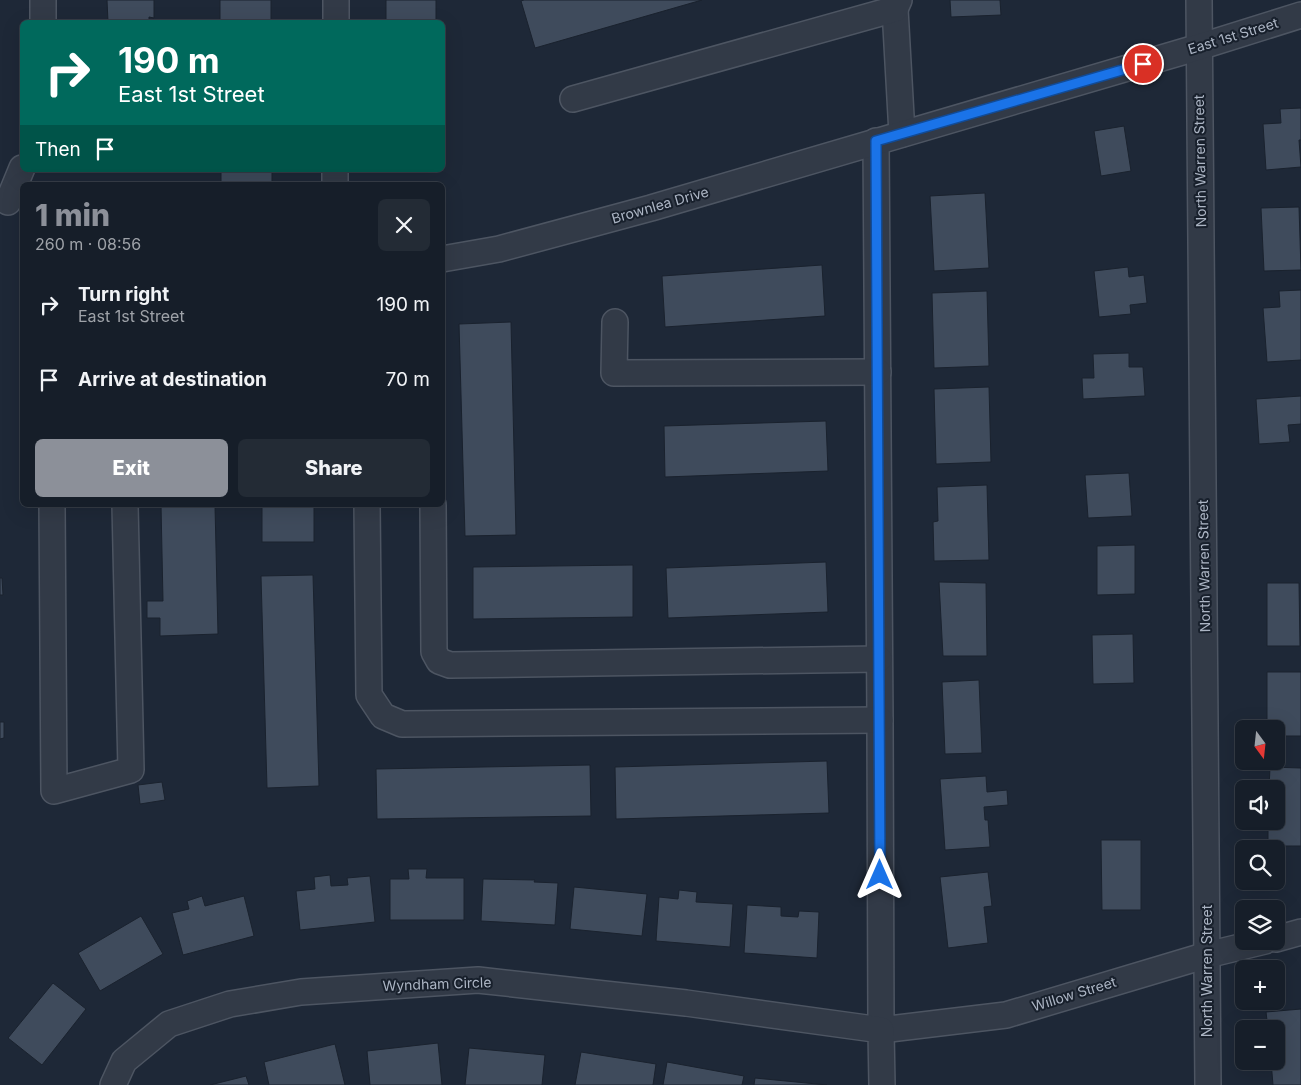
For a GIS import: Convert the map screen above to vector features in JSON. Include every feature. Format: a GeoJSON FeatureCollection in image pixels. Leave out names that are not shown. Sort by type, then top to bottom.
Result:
{"type":"FeatureCollection","features":[{"type":"Feature","properties":{"kind":"street"},"geometry":{"type":"LineString","coordinates":[[43,0],[43,20]]}},
{"type":"Feature","properties":{"kind":"street"},"geometry":{"type":"LineString","coordinates":[[336,0],[336,20]]}},
{"type":"Feature","properties":{"kind":"street","name":"North Warren Street"},"geometry":{"type":"LineString","coordinates":[[1199,0],[1208,1085]]}},
{"type":"Feature","properties":{"kind":"street"},"geometry":{"type":"LineString","coordinates":[[573,99],[897,5],[902,134]]}},
{"type":"Feature","properties":{"kind":"street","name":"East 1st Street"},"geometry":{"type":"LineString","coordinates":[[876,141],[1199,47],[1301,15]]}},
{"type":"Feature","properties":{"kind":"street"},"geometry":{"type":"LineString","coordinates":[[876,141],[882,1085]]}},
{"type":"Feature","properties":{"kind":"street","name":"Brownlea Drive"},"geometry":{"type":"LineString","coordinates":[[445,258],[499,249],[556,234],[651,208],[876,141]]}},
{"type":"Feature","properties":{"kind":"street"},"geometry":{"type":"LineString","coordinates":[[10,203],[21,172]]}},
{"type":"Feature","properties":{"kind":"street"},"geometry":{"type":"LineString","coordinates":[[615,322],[614,373],[878,372]]}},
{"type":"Feature","properties":{"kind":"street"},"geometry":{"type":"LineString","coordinates":[[52,507],[54,792],[131,770],[125,507]]}},
{"type":"Feature","properties":{"kind":"street"},"geometry":{"type":"LineString","coordinates":[[367,507],[369,695],[383,716],[402,724],[880,720]]}},
{"type":"Feature","properties":{"kind":"street"},"geometry":{"type":"LineString","coordinates":[[433,507],[434,652],[439,661],[450,665],[879,659]]}},
{"type":"Feature","properties":{"kind":"street"},"geometry":{"type":"LineString","coordinates":[[1285,936],[1301,932]]}},
{"type":"Feature","properties":{"kind":"street","name":"Willow Street"},"geometry":{"type":"LineString","coordinates":[[881,1030],[1006,1015],[1235,948]]}},
{"type":"Feature","properties":{"kind":"street","name":"Wyndham Circle"},"geometry":{"type":"LineString","coordinates":[[113,1085],[124,1061],[168,1024],[230,1004],[311,991],[478,980],[686,1003],[881,1030]]}},
{"type":"Feature","properties":{"kind":"building"},"geometry":{"type":"Polygon","coordinates":[[[107,0],[154,0],[154,18],[149,17],[149,20],[108,20],[107,0]]]}},
{"type":"Feature","properties":{"kind":"building"},"geometry":{"type":"Polygon","coordinates":[[[220,0],[271,0],[271,20],[220,20],[220,0]]]}},
{"type":"Feature","properties":{"kind":"building"},"geometry":{"type":"Polygon","coordinates":[[[386,0],[436,0],[436,20],[386,20],[386,0]]]}},
{"type":"Feature","properties":{"kind":"building"},"geometry":{"type":"Polygon","coordinates":[[[702,0],[535,48],[521,1],[702,0]]]}},
{"type":"Feature","properties":{"kind":"building"},"geometry":{"type":"Polygon","coordinates":[[[950,0],[1000,0],[1001,15],[951,17],[950,0]]]}},
{"type":"Feature","properties":{"kind":"building"},"geometry":{"type":"Polygon","coordinates":[[[1301,108],[1301,140],[1299,140],[1301,167],[1266,170],[1263,124],[1281,123],[1280,109],[1301,108]]]}},
{"type":"Feature","properties":{"kind":"building"},"geometry":{"type":"Polygon","coordinates":[[[1124,126],[1131,171],[1101,176],[1094,131],[1124,126]]]}},
{"type":"Feature","properties":{"kind":"building"},"geometry":{"type":"Polygon","coordinates":[[[221,172],[272,172],[272,182],[221,182],[221,172]]]}},
{"type":"Feature","properties":{"kind":"building"},"geometry":{"type":"Polygon","coordinates":[[[985,193],[989,268],[934,271],[930,196],[985,193]]]}},
{"type":"Feature","properties":{"kind":"building"},"geometry":{"type":"Polygon","coordinates":[[[1299,207],[1301,270],[1264,271],[1261,208],[1299,207]]]}},
{"type":"Feature","properties":{"kind":"building"},"geometry":{"type":"Polygon","coordinates":[[[822,265],[825,316],[665,327],[662,276],[822,265]]]}},
{"type":"Feature","properties":{"kind":"building"},"geometry":{"type":"Polygon","coordinates":[[[1128,267],[1129,277],[1144,275],[1147,303],[1130,305],[1131,314],[1099,317],[1094,271],[1128,267]]]}},
{"type":"Feature","properties":{"kind":"building"},"geometry":{"type":"Polygon","coordinates":[[[1301,290],[1301,360],[1267,362],[1263,308],[1280,307],[1279,291],[1301,290]]]}},
{"type":"Feature","properties":{"kind":"building"},"geometry":{"type":"Polygon","coordinates":[[[987,291],[989,366],[934,368],[932,293],[987,291]]]}},
{"type":"Feature","properties":{"kind":"building"},"geometry":{"type":"Polygon","coordinates":[[[511,322],[516,535],[465,536],[459,324],[511,322]]]}},
{"type":"Feature","properties":{"kind":"building"},"geometry":{"type":"Polygon","coordinates":[[[1129,353],[1129,367],[1143,367],[1145,396],[1083,399],[1082,378],[1094,378],[1093,354],[1129,353]]]}},
{"type":"Feature","properties":{"kind":"building"},"geometry":{"type":"Polygon","coordinates":[[[989,387],[991,462],[936,464],[934,389],[989,387]]]}},
{"type":"Feature","properties":{"kind":"building"},"geometry":{"type":"Polygon","coordinates":[[[1301,396],[1301,424],[1288,425],[1290,442],[1259,444],[1256,399],[1301,396]]]}},
{"type":"Feature","properties":{"kind":"building"},"geometry":{"type":"Polygon","coordinates":[[[826,421],[828,471],[665,477],[664,426],[826,421]]]}},
{"type":"Feature","properties":{"kind":"building"},"geometry":{"type":"Polygon","coordinates":[[[1129,473],[1132,516],[1088,518],[1085,475],[1129,473]]]}},
{"type":"Feature","properties":{"kind":"building"},"geometry":{"type":"Polygon","coordinates":[[[987,485],[989,560],[934,561],[933,522],[938,521],[937,487],[987,485]]]}},
{"type":"Feature","properties":{"kind":"building"},"geometry":{"type":"Polygon","coordinates":[[[161,507],[215,507],[218,634],[160,636],[160,618],[147,618],[147,601],[163,601],[161,507]]]}},
{"type":"Feature","properties":{"kind":"building"},"geometry":{"type":"Polygon","coordinates":[[[262,507],[314,507],[314,542],[262,542],[262,507]]]}},
{"type":"Feature","properties":{"kind":"building"},"geometry":{"type":"Polygon","coordinates":[[[1135,545],[1135,594],[1097,595],[1097,546],[1135,545]]]}},
{"type":"Feature","properties":{"kind":"building"},"geometry":{"type":"Polygon","coordinates":[[[826,562],[828,612],[668,618],[666,568],[826,562]]]}},
{"type":"Feature","properties":{"kind":"building"},"geometry":{"type":"Polygon","coordinates":[[[633,565],[633,617],[473,619],[473,567],[633,565]]]}},
{"type":"Feature","properties":{"kind":"building"},"geometry":{"type":"Polygon","coordinates":[[[313,575],[319,786],[267,788],[261,576],[313,575]]]}},
{"type":"Feature","properties":{"kind":"building"},"geometry":{"type":"Polygon","coordinates":[[[0,578],[2,578],[3,595],[0,595],[0,578]]]}},
{"type":"Feature","properties":{"kind":"building"},"geometry":{"type":"Polygon","coordinates":[[[939,582],[986,583],[987,656],[943,656],[939,582]]]}},
{"type":"Feature","properties":{"kind":"building"},"geometry":{"type":"Polygon","coordinates":[[[1267,583],[1299,583],[1300,646],[1267,646],[1267,583]]]}},
{"type":"Feature","properties":{"kind":"building"},"geometry":{"type":"Polygon","coordinates":[[[1133,634],[1134,683],[1093,684],[1092,635],[1133,634]]]}},
{"type":"Feature","properties":{"kind":"building"},"geometry":{"type":"Polygon","coordinates":[[[1267,672],[1301,672],[1301,736],[1285,736],[1285,720],[1267,720],[1267,672]]]}},
{"type":"Feature","properties":{"kind":"building"},"geometry":{"type":"Polygon","coordinates":[[[979,680],[982,753],[945,754],[942,682],[979,680]]]}},
{"type":"Feature","properties":{"kind":"building"},"geometry":{"type":"Polygon","coordinates":[[[0,722],[4,722],[4,738],[0,739],[0,722]]]}},
{"type":"Feature","properties":{"kind":"building"},"geometry":{"type":"Polygon","coordinates":[[[827,761],[829,813],[616,819],[615,767],[827,761]]]}},
{"type":"Feature","properties":{"kind":"building"},"geometry":{"type":"Polygon","coordinates":[[[590,765],[591,816],[377,819],[376,769],[590,765]]]}},
{"type":"Feature","properties":{"kind":"building"},"geometry":{"type":"Polygon","coordinates":[[[1285,767],[1301,768],[1301,846],[1285,846],[1285,840],[1268,840],[1268,830],[1285,830],[1285,780],[1269,780],[1270,770],[1285,770],[1285,767]]]}},
{"type":"Feature","properties":{"kind":"building"},"geometry":{"type":"Polygon","coordinates":[[[986,776],[987,792],[1007,790],[1008,805],[984,807],[985,820],[988,820],[990,847],[945,850],[940,779],[986,776]]]}},
{"type":"Feature","properties":{"kind":"building"},"geometry":{"type":"Polygon","coordinates":[[[162,782],[165,800],[140,804],[138,785],[162,782]]]}},
{"type":"Feature","properties":{"kind":"building"},"geometry":{"type":"Polygon","coordinates":[[[1101,840],[1141,840],[1141,910],[1102,910],[1101,840]]]}},
{"type":"Feature","properties":{"kind":"building"},"geometry":{"type":"Polygon","coordinates":[[[408,869],[427,869],[426,878],[464,878],[464,920],[390,920],[390,879],[409,879],[408,869]]]}},
{"type":"Feature","properties":{"kind":"building"},"geometry":{"type":"Polygon","coordinates":[[[988,872],[992,906],[984,907],[988,943],[948,948],[940,877],[988,872]]]}},
{"type":"Feature","properties":{"kind":"building"},"geometry":{"type":"Polygon","coordinates":[[[330,875],[331,886],[348,885],[347,878],[370,876],[375,922],[300,930],[296,891],[315,889],[314,877],[330,875]]]}},
{"type":"Feature","properties":{"kind":"building"},"geometry":{"type":"Polygon","coordinates":[[[483,879],[535,880],[534,882],[558,883],[555,925],[481,921],[483,879]]]}},
{"type":"Feature","properties":{"kind":"building"},"geometry":{"type":"Polygon","coordinates":[[[574,887],[647,894],[642,936],[570,929],[574,887]]]}},
{"type":"Feature","properties":{"kind":"building"},"geometry":{"type":"Polygon","coordinates":[[[679,890],[697,892],[696,902],[733,904],[730,947],[656,941],[659,897],[678,899],[679,890]]]}},
{"type":"Feature","properties":{"kind":"building"},"geometry":{"type":"Polygon","coordinates":[[[202,896],[205,906],[244,896],[254,936],[183,955],[172,913],[189,909],[187,901],[202,896]]]}},
{"type":"Feature","properties":{"kind":"building"},"geometry":{"type":"Polygon","coordinates":[[[747,905],[781,907],[781,916],[798,917],[799,911],[819,912],[817,958],[744,953],[747,905]]]}},
{"type":"Feature","properties":{"kind":"building"},"geometry":{"type":"Polygon","coordinates":[[[141,916],[163,954],[100,991],[78,953],[141,916]]]}},
{"type":"Feature","properties":{"kind":"building"},"geometry":{"type":"Polygon","coordinates":[[[53,983],[86,1009],[42,1065],[8,1038],[53,983]]]}},
{"type":"Feature","properties":{"kind":"building"},"geometry":{"type":"Polygon","coordinates":[[[1301,1009],[1301,1085],[1273,1085],[1272,1070],[1285,1070],[1285,1020],[1267,1020],[1266,1012],[1301,1009]]]}},
{"type":"Feature","properties":{"kind":"building"},"geometry":{"type":"Polygon","coordinates":[[[438,1043],[442,1085],[370,1085],[367,1051],[438,1043]]]}},
{"type":"Feature","properties":{"kind":"building"},"geometry":{"type":"Polygon","coordinates":[[[335,1044],[345,1085],[269,1085],[264,1062],[335,1044]]]}},
{"type":"Feature","properties":{"kind":"building"},"geometry":{"type":"Polygon","coordinates":[[[469,1048],[545,1055],[542,1085],[465,1085],[469,1048]]]}},
{"type":"Feature","properties":{"kind":"building"},"geometry":{"type":"Polygon","coordinates":[[[581,1052],[656,1064],[653,1085],[575,1085],[581,1052]]]}},
{"type":"Feature","properties":{"kind":"building"},"geometry":{"type":"Polygon","coordinates":[[[667,1062],[744,1076],[742,1085],[663,1085],[667,1062]]]}},
{"type":"Feature","properties":{"kind":"building"},"geometry":{"type":"Polygon","coordinates":[[[246,1076],[249,1085],[210,1085],[246,1076]]]}},
{"type":"Feature","properties":{"kind":"building"},"geometry":{"type":"Polygon","coordinates":[[[755,1078],[827,1085],[754,1085],[755,1078]]]}},
{"type":"Feature","properties":{"kind":"route"},"geometry":{"type":"LineString","coordinates":[[880,875],[876,141],[1143,64]]}}]}
